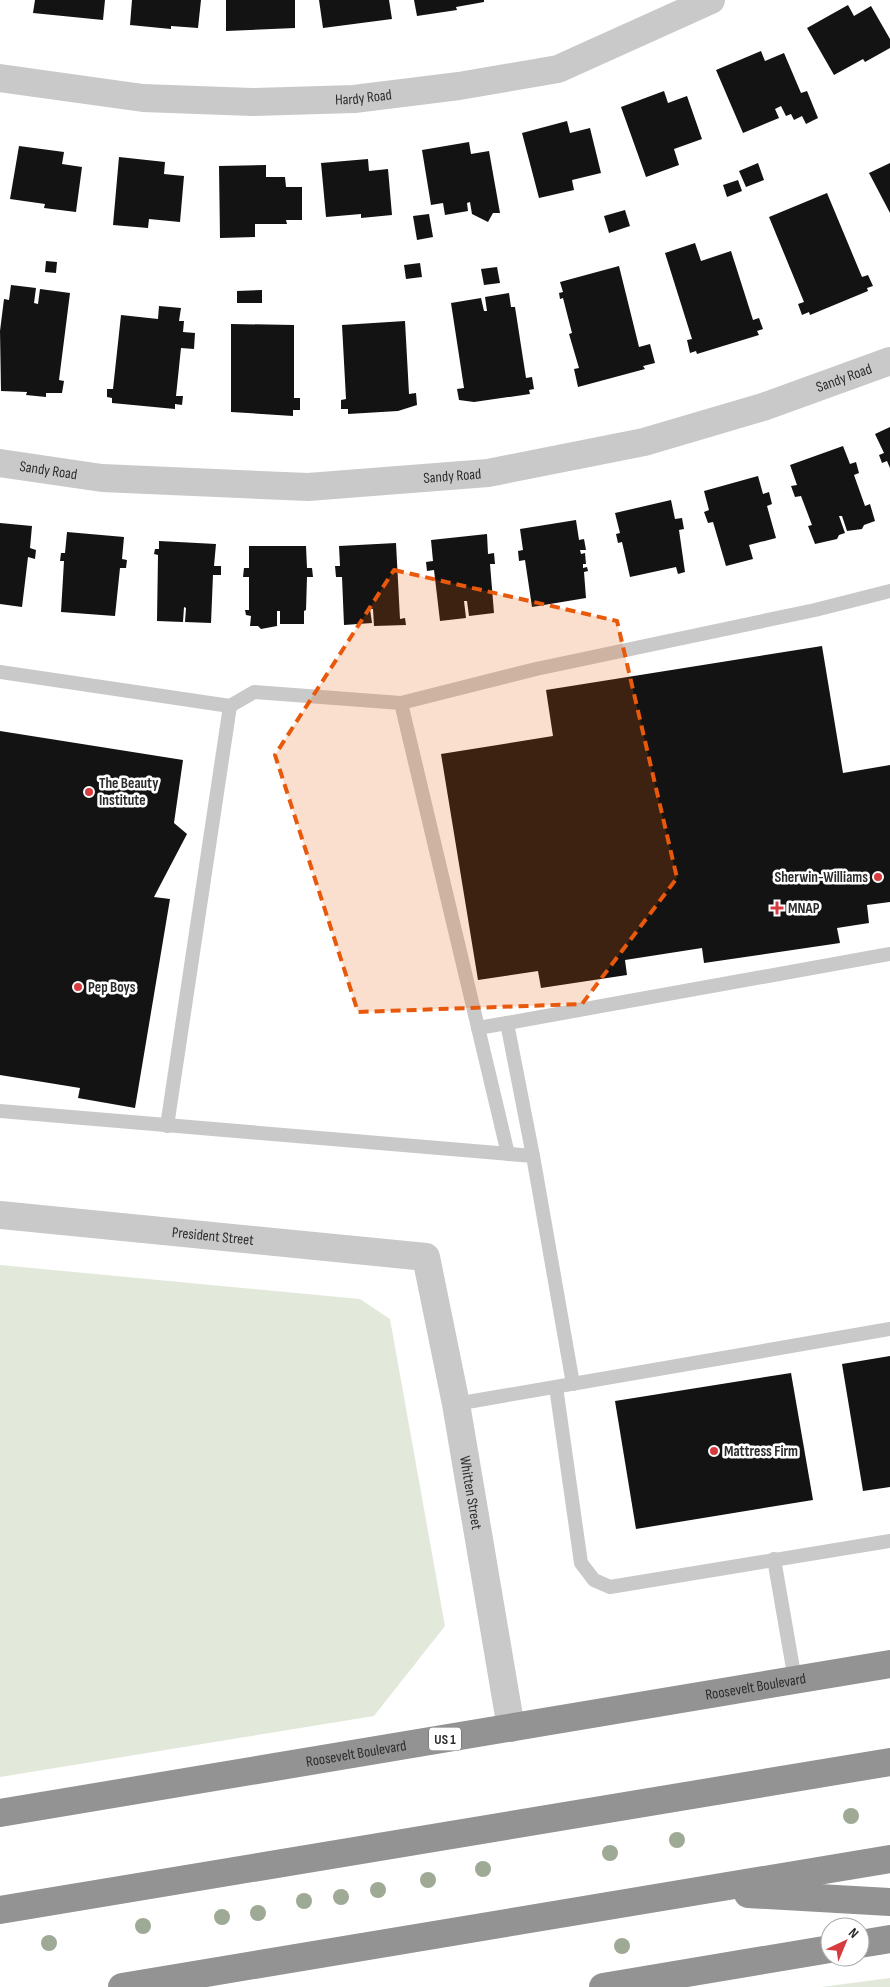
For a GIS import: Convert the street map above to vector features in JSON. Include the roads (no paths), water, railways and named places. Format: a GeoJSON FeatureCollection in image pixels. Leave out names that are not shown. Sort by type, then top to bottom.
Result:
{"type":"FeatureCollection","features":[{"type":"Feature","properties":{"kind":"highway","name":"Roosevelt Boulevard"},"geometry":{"type":"LineString","coordinates":[[0,1813],[890,1664]]}},
{"type":"Feature","properties":{"kind":"highway"},"geometry":{"type":"LineString","coordinates":[[0,1910],[890,1762]]}},
{"type":"Feature","properties":{"kind":"highway"},"geometry":{"type":"LineString","coordinates":[[122,1987],[890,1859]]}},
{"type":"Feature","properties":{"kind":"highway"},"geometry":{"type":"LineString","coordinates":[[696,1891],[890,1902]]}},
{"type":"Feature","properties":{"kind":"highway"},"geometry":{"type":"LineString","coordinates":[[870,1942],[890,1939]]}},
{"type":"Feature","properties":{"kind":"highway"},"geometry":{"type":"LineString","coordinates":[[603,1987],[820,1951]]}},
{"type":"Feature","properties":{"kind":"street","name":"Hardy Road"},"geometry":{"type":"LineString","coordinates":[[0,78],[143,98],[252,102],[354,99],[459,86],[558,69],[711,0]]}},
{"type":"Feature","properties":{"kind":"street","name":"Sandy Road"},"geometry":{"type":"LineString","coordinates":[[0,463],[102,478],[308,486],[488,473],[644,442],[762,407],[890,361]]}},
{"type":"Feature","properties":{"kind":"street","name":"President Street"},"geometry":{"type":"LineString","coordinates":[[0,1215],[426,1257]]}},
{"type":"Feature","properties":{"kind":"street","name":"Whitten Street"},"geometry":{"type":"LineString","coordinates":[[426,1257],[456,1404],[511,1728]]}},
{"type":"Feature","properties":{"kind":"lane"},"geometry":{"type":"LineString","coordinates":[[0,672],[230,706],[254,692],[401,703],[536,669],[815,610],[890,591]]}},
{"type":"Feature","properties":{"kind":"lane"},"geometry":{"type":"LineString","coordinates":[[401,703],[508,1154]]}},
{"type":"Feature","properties":{"kind":"lane"},"geometry":{"type":"LineString","coordinates":[[167,1126],[230,706]]}},
{"type":"Feature","properties":{"kind":"lane"},"geometry":{"type":"LineString","coordinates":[[478,1028],[890,954]]}},
{"type":"Feature","properties":{"kind":"lane"},"geometry":{"type":"LineString","coordinates":[[507,1023],[533,1156],[573,1384]]}},
{"type":"Feature","properties":{"kind":"lane"},"geometry":{"type":"LineString","coordinates":[[0,1111],[533,1156]]}},
{"type":"Feature","properties":{"kind":"lane"},"geometry":{"type":"LineString","coordinates":[[456,1404],[890,1329]]}},
{"type":"Feature","properties":{"kind":"lane"},"geometry":{"type":"LineString","coordinates":[[556,1386],[581,1564],[594,1580],[610,1587],[890,1541]]}},
{"type":"Feature","properties":{"kind":"lane"},"geometry":{"type":"LineString","coordinates":[[774,1559],[795,1680]]}},
{"type":"Feature","properties":{"kind":"place","name":"The Beauty Institute"},"geometry":{"type":"Point","coordinates":[89,792]}},
{"type":"Feature","properties":{"kind":"place","name":"Sherwin-Williams"},"geometry":{"type":"Point","coordinates":[878,877]}},
{"type":"Feature","properties":{"kind":"place","name":"MNAP"},"geometry":{"type":"Point","coordinates":[777,908]}},
{"type":"Feature","properties":{"kind":"place","name":"Pep Boys"},"geometry":{"type":"Point","coordinates":[78,987]}},
{"type":"Feature","properties":{"kind":"place","name":"Mattress Firm"},"geometry":{"type":"Point","coordinates":[714,1451]}}]}
